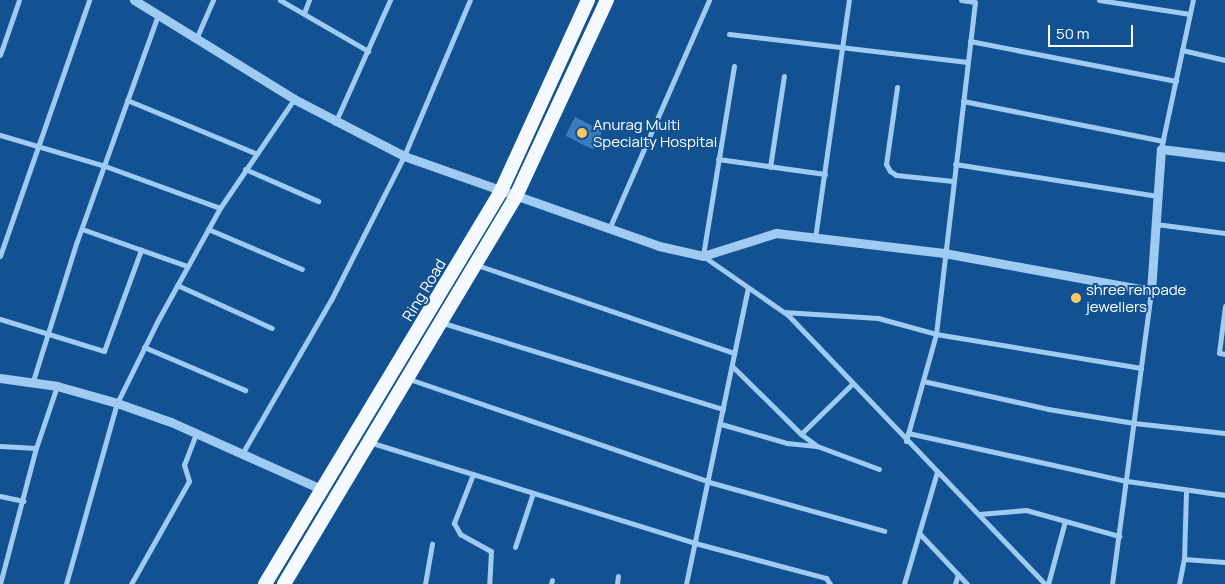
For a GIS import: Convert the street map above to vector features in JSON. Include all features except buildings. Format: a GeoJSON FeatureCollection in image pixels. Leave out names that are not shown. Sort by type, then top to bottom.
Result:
{"type":"FeatureCollection","features":[{"type":"Feature","properties":{"kind":"highway","name":"Ring Road"},"geometry":{"type":"LineString","coordinates":[[264,584],[501,191],[588,0]]}},
{"type":"Feature","properties":{"kind":"highway"},"geometry":{"type":"LineString","coordinates":[[284,584],[443,322],[516,196],[607,0]]}},
{"type":"Feature","properties":{"kind":"street"},"geometry":{"type":"LineString","coordinates":[[0,55],[19,0]]}},
{"type":"Feature","properties":{"kind":"street"},"geometry":{"type":"LineString","coordinates":[[0,256],[37,147],[75,48],[89,0]]}},
{"type":"Feature","properties":{"kind":"street"},"geometry":{"type":"LineString","coordinates":[[134,0],[335,123],[404,156],[658,246],[703,256],[783,312],[1046,584],[1065,521]]}},
{"type":"Feature","properties":{"kind":"street"},"geometry":{"type":"LineString","coordinates":[[196,39],[213,0]]}},
{"type":"Feature","properties":{"kind":"street"},"geometry":{"type":"LineString","coordinates":[[280,0],[368,51]]}},
{"type":"Feature","properties":{"kind":"street"},"geometry":{"type":"LineString","coordinates":[[304,13],[310,0]]}},
{"type":"Feature","properties":{"kind":"street"},"geometry":{"type":"LineString","coordinates":[[335,123],[390,0]]}},
{"type":"Feature","properties":{"kind":"street"},"geometry":{"type":"LineString","coordinates":[[242,454],[331,300],[404,156],[470,0]]}},
{"type":"Feature","properties":{"kind":"street"},"geometry":{"type":"LineString","coordinates":[[609,229],[709,0]]}},
{"type":"Feature","properties":{"kind":"street"},"geometry":{"type":"LineString","coordinates":[[815,238],[844,48],[849,0]]}},
{"type":"Feature","properties":{"kind":"street"},"geometry":{"type":"LineString","coordinates":[[906,441],[936,334],[975,1],[961,0]]}},
{"type":"Feature","properties":{"kind":"street"},"geometry":{"type":"LineString","coordinates":[[1099,0],[1190,14]]}},
{"type":"Feature","properties":{"kind":"street"},"geometry":{"type":"LineString","coordinates":[[1112,584],[1151,290],[1162,145],[1193,0]]}},
{"type":"Feature","properties":{"kind":"street"},"geometry":{"type":"LineString","coordinates":[[33,381],[82,229],[158,15]]}},
{"type":"Feature","properties":{"kind":"street"},"geometry":{"type":"LineString","coordinates":[[729,34],[967,62]]}},
{"type":"Feature","properties":{"kind":"street"},"geometry":{"type":"LineString","coordinates":[[970,41],[1176,81]]}},
{"type":"Feature","properties":{"kind":"street"},"geometry":{"type":"LineString","coordinates":[[1182,50],[1225,60]]}},
{"type":"Feature","properties":{"kind":"street"},"geometry":{"type":"LineString","coordinates":[[703,256],[734,66]]}},
{"type":"Feature","properties":{"kind":"street"},"geometry":{"type":"LineString","coordinates":[[770,167],[784,76]]}},
{"type":"Feature","properties":{"kind":"street"},"geometry":{"type":"LineString","coordinates":[[897,87],[886,164],[896,175],[953,181]]}},
{"type":"Feature","properties":{"kind":"street"},"geometry":{"type":"LineString","coordinates":[[66,584],[117,403],[144,347],[220,208],[294,99]]}},
{"type":"Feature","properties":{"kind":"street"},"geometry":{"type":"LineString","coordinates":[[127,100],[255,154]]}},
{"type":"Feature","properties":{"kind":"street"},"geometry":{"type":"LineString","coordinates":[[962,101],[1225,158]]}},
{"type":"Feature","properties":{"kind":"street"},"geometry":{"type":"LineString","coordinates":[[0,135],[105,166],[220,208]]}},
{"type":"Feature","properties":{"kind":"street"},"geometry":{"type":"LineString","coordinates":[[718,159],[825,174]]}},
{"type":"Feature","properties":{"kind":"street"},"geometry":{"type":"LineString","coordinates":[[955,164],[1158,196]]}},
{"type":"Feature","properties":{"kind":"street"},"geometry":{"type":"LineString","coordinates":[[245,169],[318,201]]}},
{"type":"Feature","properties":{"kind":"street"},"geometry":{"type":"LineString","coordinates":[[1156,224],[1225,233]]}},
{"type":"Feature","properties":{"kind":"street"},"geometry":{"type":"LineString","coordinates":[[82,229],[187,266]]}},
{"type":"Feature","properties":{"kind":"street"},"geometry":{"type":"LineString","coordinates":[[208,229],[302,269]]}},
{"type":"Feature","properties":{"kind":"street"},"geometry":{"type":"LineString","coordinates":[[703,256],[776,233],[944,253],[1151,290]]}},
{"type":"Feature","properties":{"kind":"street"},"geometry":{"type":"LineString","coordinates":[[0,319],[104,351],[141,250]]}},
{"type":"Feature","properties":{"kind":"street"},"geometry":{"type":"LineString","coordinates":[[476,265],[734,353]]}},
{"type":"Feature","properties":{"kind":"street"},"geometry":{"type":"LineString","coordinates":[[177,285],[272,328]]}},
{"type":"Feature","properties":{"kind":"street"},"geometry":{"type":"LineString","coordinates":[[686,584],[709,482],[748,288]]}},
{"type":"Feature","properties":{"kind":"street"},"geometry":{"type":"LineString","coordinates":[[1225,306],[1219,353],[1225,354]]}},
{"type":"Feature","properties":{"kind":"street"},"geometry":{"type":"LineString","coordinates":[[783,312],[878,318],[936,334],[1141,368]]}},
{"type":"Feature","properties":{"kind":"street"},"geometry":{"type":"LineString","coordinates":[[443,322],[724,409]]}},
{"type":"Feature","properties":{"kind":"street"},"geometry":{"type":"LineString","coordinates":[[144,347],[245,390]]}},
{"type":"Feature","properties":{"kind":"street"},"geometry":{"type":"LineString","coordinates":[[732,366],[801,434],[817,446]]}},
{"type":"Feature","properties":{"kind":"street"},"geometry":{"type":"LineString","coordinates":[[0,378],[33,381],[57,386],[117,403],[196,434],[321,490]]}},
{"type":"Feature","properties":{"kind":"street"},"geometry":{"type":"LineString","coordinates":[[408,379],[709,482],[884,531]]}},
{"type":"Feature","properties":{"kind":"street"},"geometry":{"type":"LineString","coordinates":[[923,381],[1048,409],[1134,423],[1225,433]]}},
{"type":"Feature","properties":{"kind":"street"},"geometry":{"type":"LineString","coordinates":[[801,434],[852,384]]}},
{"type":"Feature","properties":{"kind":"street"},"geometry":{"type":"LineString","coordinates":[[0,584],[3,564],[36,448],[57,386]]}},
{"type":"Feature","properties":{"kind":"street"},"geometry":{"type":"LineString","coordinates":[[721,424],[787,443],[817,446],[879,469]]}},
{"type":"Feature","properties":{"kind":"street"},"geometry":{"type":"LineString","coordinates":[[908,433],[1126,481],[1186,491],[1225,495]]}},
{"type":"Feature","properties":{"kind":"street"},"geometry":{"type":"LineString","coordinates":[[131,584],[189,481],[184,465],[196,434]]}},
{"type":"Feature","properties":{"kind":"street"},"geometry":{"type":"LineString","coordinates":[[369,442],[695,543],[826,578],[830,584]]}},
{"type":"Feature","properties":{"kind":"street"},"geometry":{"type":"LineString","coordinates":[[0,446],[36,448]]}},
{"type":"Feature","properties":{"kind":"street"},"geometry":{"type":"LineString","coordinates":[[904,584],[937,472]]}},
{"type":"Feature","properties":{"kind":"street"},"geometry":{"type":"LineString","coordinates":[[473,474],[454,523],[460,534],[491,551],[489,584]]}},
{"type":"Feature","properties":{"kind":"street"},"geometry":{"type":"LineString","coordinates":[[1179,584],[1184,559],[1186,491]]}},
{"type":"Feature","properties":{"kind":"street"},"geometry":{"type":"LineString","coordinates":[[515,547],[534,493]]}},
{"type":"Feature","properties":{"kind":"street"},"geometry":{"type":"LineString","coordinates":[[0,496],[22,501]]}},
{"type":"Feature","properties":{"kind":"street"},"geometry":{"type":"LineString","coordinates":[[979,514],[1026,510],[1119,536]]}},
{"type":"Feature","properties":{"kind":"street"},"geometry":{"type":"LineString","coordinates":[[919,533],[967,584]]}},
{"type":"Feature","properties":{"kind":"street"},"geometry":{"type":"LineString","coordinates":[[426,584],[432,544]]}},
{"type":"Feature","properties":{"kind":"street"},"geometry":{"type":"LineString","coordinates":[[1184,559],[1225,562]]}},
{"type":"Feature","properties":{"kind":"street"},"geometry":{"type":"LineString","coordinates":[[955,584],[958,574]]}},
{"type":"Feature","properties":{"kind":"street"},"geometry":{"type":"LineString","coordinates":[[617,584],[618,576]]}},
{"type":"Feature","properties":{"kind":"place","name":"Anurag Multi Specialty Hospital"},"geometry":{"type":"Point","coordinates":[582,133]}},
{"type":"Feature","properties":{"kind":"place","name":"shree rehpade jewellers"},"geometry":{"type":"Point","coordinates":[1076,298]}}]}
